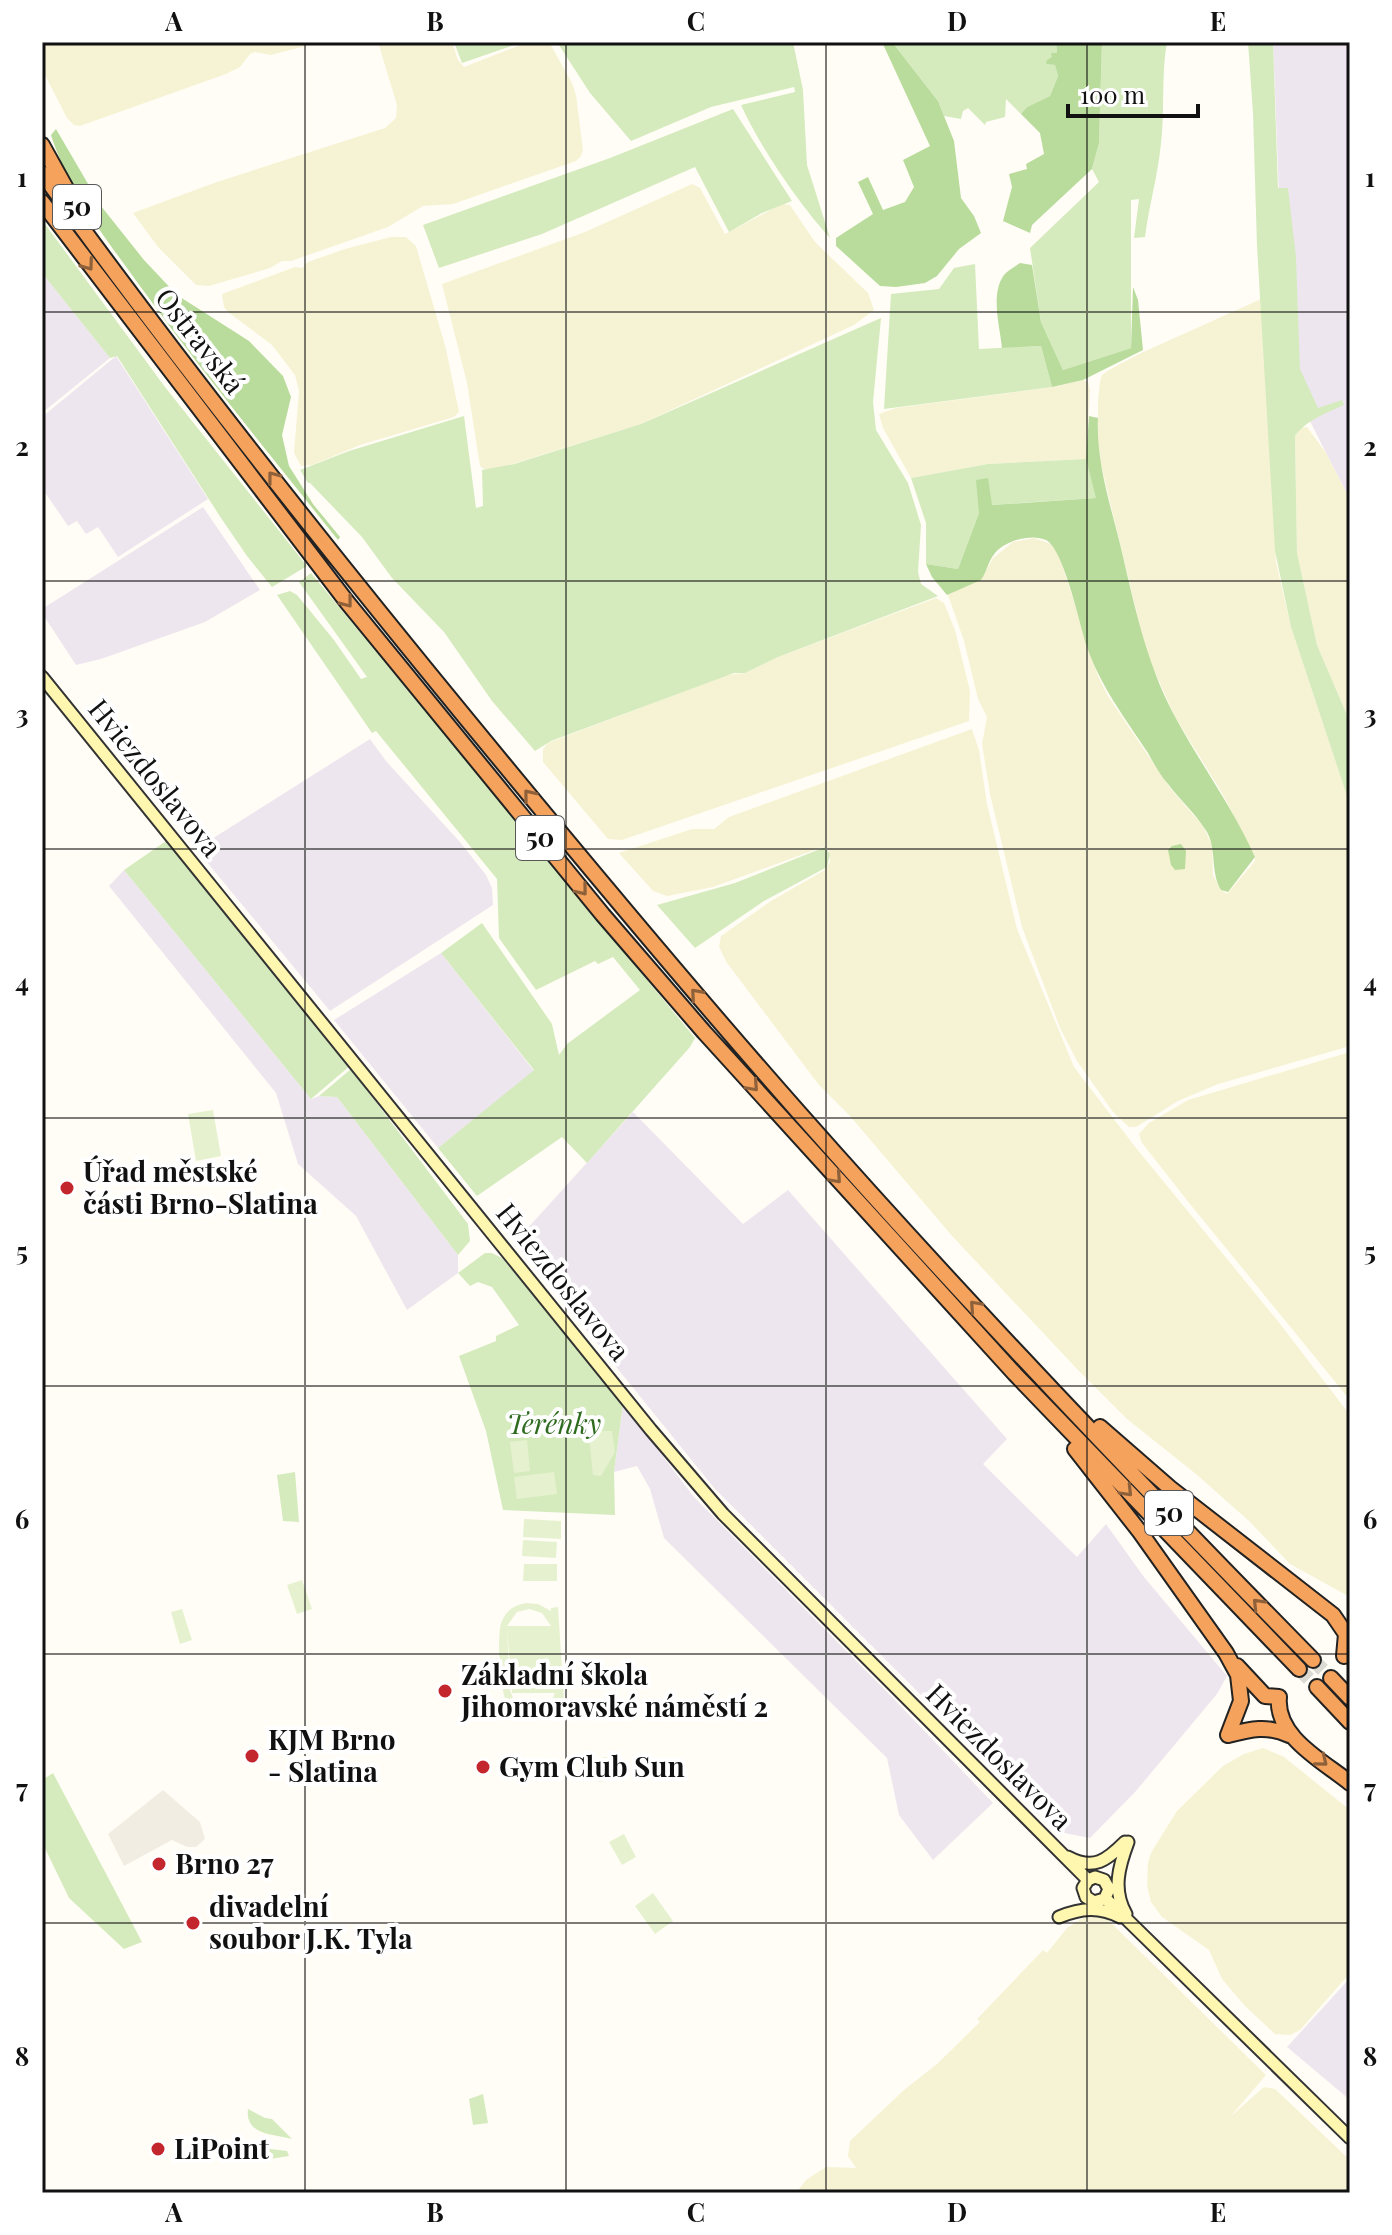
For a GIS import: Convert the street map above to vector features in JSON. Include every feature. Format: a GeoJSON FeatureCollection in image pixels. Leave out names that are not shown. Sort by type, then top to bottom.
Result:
{"type":"FeatureCollection","features":[{"type":"Feature","properties":{"kind":"highway","name":"50"},"geometry":{"type":"LineString","coordinates":[[42,145],[111,269]]}},
{"type":"Feature","properties":{"kind":"highway","name":"Ostravská"},"geometry":{"type":"LineString","coordinates":[[42,173],[111,269],[321,538],[618,904],[802,1116],[1028,1364]]}},
{"type":"Feature","properties":{"kind":"highway","name":"Ostravská"},"geometry":{"type":"LineString","coordinates":[[42,202],[347,602],[603,915],[704,1032],[1015,1374]]}},
{"type":"Feature","properties":{"kind":"highway","name":"50"},"geometry":{"type":"LineString","coordinates":[[1028,1364],[1056,1384],[1114,1441],[1170,1488],[1333,1615],[1350,1622]]}},
{"type":"Feature","properties":{"kind":"highway","name":"50"},"geometry":{"type":"LineString","coordinates":[[1028,1364],[1313,1660]]}},
{"type":"Feature","properties":{"kind":"highway","name":"50"},"geometry":{"type":"LineString","coordinates":[[1015,1374],[1037,1408],[1079,1454],[1140,1532],[1226,1653],[1260,1692],[1271,1698],[1279,1697],[1280,1719],[1295,1738],[1350,1783]]}},
{"type":"Feature","properties":{"kind":"highway","name":"50"},"geometry":{"type":"LineString","coordinates":[[1015,1374],[1299,1669]]}},
{"type":"Feature","properties":{"kind":"highway"},"geometry":{"type":"LineString","coordinates":[[1333,1615],[1344,1627],[1345,1654]]}},
{"type":"Feature","properties":{"kind":"highway","name":"50"},"geometry":{"type":"LineString","coordinates":[[1226,1653],[1238,1675],[1241,1689],[1238,1712],[1228,1735],[1271,1728],[1295,1738]]}},
{"type":"Feature","properties":{"kind":"highway"},"geometry":{"type":"LineString","coordinates":[[1331,1678],[1350,1698]]}},
{"type":"Feature","properties":{"kind":"highway"},"geometry":{"type":"LineString","coordinates":[[1317,1687],[1350,1722]]}},
{"type":"Feature","properties":{"kind":"main road","name":"Hviezdoslavova"},"geometry":{"type":"LineString","coordinates":[[42,677],[651,1430],[723,1514],[1088,1880]]}},
{"type":"Feature","properties":{"kind":"main road"},"geometry":{"type":"LineString","coordinates":[[1060,1852],[1078,1862],[1094,1865],[1108,1859],[1128,1840],[1120,1863],[1117,1889],[1123,1910],[1134,1926]]}},
{"type":"Feature","properties":{"kind":"main road"},"geometry":{"type":"LineString","coordinates":[[1095,1877],[1104,1880],[1109,1889],[1105,1898],[1094,1902],[1086,1897],[1083,1888],[1088,1880],[1095,1877]]}},
{"type":"Feature","properties":{"kind":"main road"},"geometry":{"type":"LineString","coordinates":[[1105,1898],[1350,2138]]}},
{"type":"Feature","properties":{"kind":"main road"},"geometry":{"type":"LineString","coordinates":[[1059,1917],[1083,1909],[1094,1909],[1114,1914],[1134,1926]]}},
{"type":"Feature","properties":{"kind":"shaded area"},"geometry":{"type":"Polygon","coordinates":[[[42,42],[321,42],[271,55],[255,52],[240,67],[226,74],[80,126],[67,118],[42,69],[42,42]]]}},
{"type":"Feature","properties":{"kind":"shaded area"},"geometry":{"type":"Polygon","coordinates":[[[378,42],[452,42],[464,67],[528,42],[549,42],[576,95],[583,150],[581,156],[576,161],[453,204],[423,206],[388,227],[291,261],[282,261],[270,268],[209,286],[196,285],[158,247],[133,213],[217,182],[385,128],[396,118],[397,105],[378,42]]]}},
{"type":"Feature","properties":{"kind":"shaded area"},"geometry":{"type":"Polygon","coordinates":[[[1273,42],[1350,42],[1350,500],[1286,374],[1273,42]]]}},
{"type":"Feature","properties":{"kind":"shaded area"},"geometry":{"type":"Polygon","coordinates":[[[692,184],[700,188],[725,234],[782,204],[790,205],[815,242],[868,293],[874,310],[854,325],[641,424],[496,469],[484,469],[480,466],[467,383],[442,284],[585,232],[692,184]]]}},
{"type":"Feature","properties":{"kind":"shaded area"},"geometry":{"type":"Polygon","coordinates":[[[391,237],[406,237],[416,246],[446,349],[459,412],[454,417],[360,445],[312,465],[301,466],[294,453],[299,391],[295,375],[272,345],[228,312],[222,294],[295,267],[302,268],[308,262],[345,249],[391,237]]]}},
{"type":"Feature","properties":{"kind":"shaded area"},"geometry":{"type":"Polygon","coordinates":[[[42,273],[110,358],[42,413],[42,273]]]}},
{"type":"Feature","properties":{"kind":"shaded area"},"geometry":{"type":"Polygon","coordinates":[[[1261,299],[1276,562],[1291,627],[1350,805],[1350,1046],[1218,1084],[1178,1101],[1136,1127],[1129,1127],[1113,1112],[1077,1061],[1060,1028],[1022,927],[990,794],[982,744],[987,717],[978,699],[964,641],[948,595],[981,580],[993,558],[1013,542],[1034,538],[1051,544],[1059,555],[1098,676],[1108,696],[1170,788],[1203,826],[1212,845],[1213,875],[1221,890],[1227,894],[1255,861],[1255,857],[1222,793],[1175,717],[1146,652],[1098,452],[1098,400],[1102,375],[1109,370],[1261,299]]]}},
{"type":"Feature","properties":{"kind":"shaded area"},"geometry":{"type":"Polygon","coordinates":[[[116,356],[208,499],[118,557],[98,527],[86,534],[77,521],[68,526],[42,488],[42,417],[116,356]]]}},
{"type":"Feature","properties":{"kind":"shaded area"},"geometry":{"type":"Polygon","coordinates":[[[1083,380],[1088,382],[1090,390],[1086,459],[988,464],[911,478],[883,428],[879,414],[896,408],[1053,387],[1083,380]]]}},
{"type":"Feature","properties":{"kind":"shaded area"},"geometry":{"type":"Polygon","coordinates":[[[1307,427],[1326,453],[1350,500],[1350,722],[1317,645],[1297,554],[1295,436],[1301,428],[1307,427]]]}},
{"type":"Feature","properties":{"kind":"shaded area"},"geometry":{"type":"Polygon","coordinates":[[[203,507],[260,590],[205,622],[76,665],[42,609],[203,507]]]}},
{"type":"Feature","properties":{"kind":"shaded area"},"geometry":{"type":"Polygon","coordinates":[[[936,598],[944,603],[955,630],[970,691],[969,721],[622,840],[608,839],[543,762],[543,749],[548,743],[727,675],[745,673],[778,657],[936,598]]]}},
{"type":"Feature","properties":{"kind":"shaded area"},"geometry":{"type":"Polygon","coordinates":[[[972,729],[1017,929],[1074,1067],[1350,1415],[1350,1597],[1290,1564],[1249,1521],[1127,1419],[1078,1370],[953,1237],[850,1116],[819,1085],[727,963],[719,947],[721,936],[771,901],[825,870],[830,862],[829,850],[823,847],[713,887],[667,896],[653,891],[619,853],[692,829],[714,829],[729,817],[972,729]]]}},
{"type":"Feature","properties":{"kind":"shaded area"},"geometry":{"type":"Polygon","coordinates":[[[370,739],[486,875],[492,888],[493,905],[330,1011],[196,849],[370,739]]]}},
{"type":"Feature","properties":{"kind":"shaded area"},"geometry":{"type":"Polygon","coordinates":[[[124,870],[311,1099],[337,1097],[458,1255],[458,1273],[407,1310],[356,1216],[298,1164],[276,1093],[109,886],[124,870]]]}},
{"type":"Feature","properties":{"kind":"shaded area"},"geometry":{"type":"Polygon","coordinates":[[[441,953],[534,1071],[438,1148],[334,1020],[441,953]]]}},
{"type":"Feature","properties":{"kind":"shaded area"},"geometry":{"type":"Polygon","coordinates":[[[1350,1052],[1350,1400],[1190,1204],[1142,1143],[1139,1134],[1149,1123],[1188,1100],[1350,1052]]]}},
{"type":"Feature","properties":{"kind":"shaded area"},"geometry":{"type":"Polygon","coordinates":[[[633,1112],[743,1224],[788,1190],[1007,1439],[983,1464],[1077,1557],[1106,1524],[1144,1577],[1227,1676],[1217,1694],[1136,1791],[1090,1838],[1064,1833],[971,1745],[715,1489],[515,1242],[633,1112]]]}},
{"type":"Feature","properties":{"kind":"shaded area"},"geometry":{"type":"Polygon","coordinates":[[[623,1404],[694,1497],[993,1803],[933,1860],[899,1815],[887,1758],[664,1538],[650,1489],[637,1466],[614,1472],[623,1404]]]}},
{"type":"Feature","properties":{"kind":"shaded area"},"geometry":{"type":"Polygon","coordinates":[[[1263,1748],[1284,1757],[1350,1810],[1350,1973],[1300,2030],[1290,2035],[1275,2034],[1245,2006],[1222,1979],[1209,1950],[1162,1917],[1151,1902],[1147,1885],[1152,1851],[1177,1811],[1223,1766],[1263,1748]]]}},
{"type":"Feature","properties":{"kind":"shaded area"},"geometry":{"type":"Polygon","coordinates":[[[163,1790],[200,1822],[205,1839],[196,1847],[187,1847],[172,1840],[124,1866],[108,1834],[163,1790]]]}},
{"type":"Feature","properties":{"kind":"shaded area"},"geometry":{"type":"Polygon","coordinates":[[[1089,1914],[1107,1919],[1266,2075],[1230,2117],[1264,2087],[1275,2089],[1350,2160],[1350,2193],[796,2193],[806,2180],[826,2167],[856,2168],[848,2156],[850,2141],[980,2022],[977,2019],[1043,1950],[1047,1953],[1067,1928],[1089,1914]]]}},
{"type":"Feature","properties":{"kind":"shaded area"},"geometry":{"type":"Polygon","coordinates":[[[1350,1978],[1350,2100],[1287,2047],[1350,1978]]]}},
{"type":"Feature","properties":{"kind":"green space"},"geometry":{"type":"Polygon","coordinates":[[[454,42],[523,42],[462,63],[454,42]]]}},
{"type":"Feature","properties":{"kind":"green space"},"geometry":{"type":"Polygon","coordinates":[[[557,42],[793,42],[803,90],[807,165],[830,238],[781,174],[741,105],[795,92],[794,87],[711,107],[631,141],[590,93],[557,42]]]}},
{"type":"Feature","properties":{"kind":"green space"},"geometry":{"type":"Polygon","coordinates":[[[882,42],[892,42],[938,101],[954,141],[961,198],[981,233],[959,249],[937,276],[925,283],[896,287],[880,286],[836,246],[836,238],[873,214],[858,182],[868,177],[883,210],[905,202],[914,187],[903,160],[930,146],[882,42]]]}},
{"type":"Feature","properties":{"kind":"green space"},"geometry":{"type":"Polygon","coordinates":[[[892,42],[1056,42],[1057,53],[1047,64],[1055,65],[1058,76],[1050,96],[1027,107],[1021,114],[1006,99],[1005,117],[986,122],[985,125],[968,108],[963,111],[961,119],[944,116],[938,101],[892,42]]]}},
{"type":"Feature","properties":{"kind":"green space"},"geometry":{"type":"Polygon","coordinates":[[[1056,42],[1102,42],[1099,143],[1092,169],[1032,225],[1030,233],[1003,221],[1012,187],[1009,174],[1027,169],[1026,164],[1044,154],[1040,133],[1021,114],[1027,107],[1050,96],[1058,76],[1055,65],[1046,64],[1052,57],[1051,53],[1057,53],[1056,42]]]}},
{"type":"Feature","properties":{"kind":"green space"},"geometry":{"type":"Polygon","coordinates":[[[1102,42],[1167,42],[1160,155],[1145,237],[1134,238],[1139,199],[1131,200],[1131,348],[1063,370],[1041,322],[1030,248],[1099,182],[1092,169],[1099,143],[1102,42]]]}},
{"type":"Feature","properties":{"kind":"green space"},"geometry":{"type":"Polygon","coordinates":[[[1248,42],[1273,42],[1278,188],[1288,188],[1296,257],[1300,369],[1318,408],[1342,400],[1344,405],[1311,421],[1295,436],[1297,553],[1317,645],[1350,722],[1350,805],[1291,627],[1275,551],[1248,42]]]}},
{"type":"Feature","properties":{"kind":"green space"},"geometry":{"type":"Polygon","coordinates":[[[733,109],[792,201],[762,213],[729,232],[695,167],[542,234],[439,268],[423,225],[610,158],[733,109]]]}},
{"type":"Feature","properties":{"kind":"green space"},"geometry":{"type":"Polygon","coordinates":[[[56,129],[101,206],[144,260],[177,295],[249,341],[283,376],[291,397],[282,435],[289,466],[313,504],[340,537],[338,540],[188,351],[101,232],[78,196],[59,156],[51,135],[56,129]]]}},
{"type":"Feature","properties":{"kind":"green space"},"geometry":{"type":"Polygon","coordinates":[[[42,220],[165,387],[307,566],[272,587],[247,556],[117,356],[110,358],[42,273],[42,220]]]}},
{"type":"Feature","properties":{"kind":"green space"},"geometry":{"type":"Polygon","coordinates":[[[1020,263],[1032,265],[1041,322],[1063,370],[1131,348],[1133,287],[1138,300],[1143,350],[1083,380],[1052,387],[1041,346],[1002,348],[998,291],[1004,275],[1020,263]]]}},
{"type":"Feature","properties":{"kind":"green space"},"geometry":{"type":"Polygon","coordinates":[[[975,264],[979,349],[1041,346],[1052,387],[884,409],[891,294],[939,289],[954,268],[975,264]]]}},
{"type":"Feature","properties":{"kind":"green space"},"geometry":{"type":"Polygon","coordinates":[[[881,318],[873,402],[876,430],[908,483],[921,525],[918,572],[921,584],[938,596],[778,657],[745,673],[734,673],[551,741],[535,751],[492,701],[444,632],[392,578],[362,537],[308,483],[300,470],[349,451],[464,416],[476,508],[483,506],[482,470],[514,464],[641,424],[881,318]]]}},
{"type":"Feature","properties":{"kind":"green space"},"geometry":{"type":"Polygon","coordinates":[[[1089,416],[1098,418],[1104,482],[1155,672],[1173,713],[1255,857],[1228,892],[1221,890],[1218,883],[1207,832],[1160,773],[1099,676],[1065,572],[1053,546],[1040,538],[1012,542],[995,553],[981,580],[947,595],[926,564],[958,569],[979,513],[976,480],[988,478],[992,505],[1096,498],[1086,459],[1089,416]]]}},
{"type":"Feature","properties":{"kind":"green space"},"geometry":{"type":"Polygon","coordinates":[[[1086,459],[1097,498],[991,505],[979,513],[958,569],[926,564],[926,523],[911,478],[988,464],[1086,459]]]}},
{"type":"Feature","properties":{"kind":"green space"},"geometry":{"type":"Polygon","coordinates":[[[311,573],[695,1038],[587,1163],[562,1137],[477,1196],[438,1148],[534,1070],[441,953],[482,923],[552,1024],[559,1055],[567,1044],[640,990],[613,957],[598,964],[595,961],[536,990],[499,938],[497,879],[376,731],[372,733],[277,595],[290,591],[297,595],[361,679],[367,677],[299,582],[311,573]]]}},
{"type":"Feature","properties":{"kind":"green space"},"geometry":{"type":"Polygon","coordinates":[[[166,841],[351,1065],[311,1099],[124,870],[166,841]]]}},
{"type":"Feature","properties":{"kind":"green space"},"geometry":{"type":"Polygon","coordinates":[[[1181,844],[1186,851],[1185,869],[1175,870],[1168,850],[1181,844]]]}},
{"type":"Feature","properties":{"kind":"green space"},"geometry":{"type":"Polygon","coordinates":[[[825,847],[830,854],[827,867],[764,901],[695,948],[657,905],[735,883],[825,847]]]}},
{"type":"Feature","properties":{"kind":"green space"},"geometry":{"type":"Polygon","coordinates":[[[351,1069],[468,1224],[470,1241],[458,1255],[337,1097],[319,1096],[351,1069]]]}},
{"type":"Feature","properties":{"kind":"green space"},"geometry":{"type":"Polygon","coordinates":[[[213,1110],[221,1156],[196,1161],[188,1114],[213,1110]]]}},
{"type":"Feature","properties":{"kind":"green space","name":"Terénky"},"geometry":{"type":"Polygon","coordinates":[[[485,1253],[502,1258],[623,1404],[614,1472],[615,1515],[503,1510],[486,1431],[459,1356],[496,1341],[496,1336],[519,1325],[492,1287],[478,1282],[470,1286],[458,1273],[485,1253]]]}},
{"type":"Feature","properties":{"kind":"green space"},"geometry":{"type":"Polygon","coordinates":[[[596,1428],[597,1431],[612,1431],[615,1452],[601,1476],[593,1475],[588,1429],[596,1428]]]}},
{"type":"Feature","properties":{"kind":"green space"},"geometry":{"type":"Polygon","coordinates":[[[527,1440],[530,1471],[514,1473],[510,1442],[527,1440]]]}},
{"type":"Feature","properties":{"kind":"green space"},"geometry":{"type":"Polygon","coordinates":[[[295,1472],[299,1522],[283,1521],[277,1475],[295,1472]]]}},
{"type":"Feature","properties":{"kind":"green space"},"geometry":{"type":"Polygon","coordinates":[[[554,1472],[557,1494],[517,1499],[514,1477],[554,1472]]]}},
{"type":"Feature","properties":{"kind":"green space"},"geometry":{"type":"Polygon","coordinates":[[[524,1519],[561,1521],[561,1539],[523,1537],[524,1519]]]}},
{"type":"Feature","properties":{"kind":"green space"},"geometry":{"type":"Polygon","coordinates":[[[523,1540],[557,1542],[556,1558],[522,1556],[523,1540]]]}},
{"type":"Feature","properties":{"kind":"green space"},"geometry":{"type":"Polygon","coordinates":[[[524,1564],[557,1564],[557,1581],[523,1581],[524,1564]]]}},
{"type":"Feature","properties":{"kind":"green space"},"geometry":{"type":"Polygon","coordinates":[[[302,1580],[312,1609],[297,1614],[287,1585],[302,1580]]]}},
{"type":"Feature","properties":{"kind":"green space"},"geometry":{"type":"Polygon","coordinates":[[[526,1603],[538,1604],[551,1611],[551,1608],[558,1607],[564,1700],[548,1712],[534,1717],[519,1714],[507,1703],[499,1649],[504,1617],[508,1611],[526,1603]],[[529,1609],[517,1612],[507,1626],[551,1626],[542,1613],[529,1609]],[[507,1627],[510,1690],[514,1701],[522,1709],[541,1709],[551,1702],[555,1693],[512,1693],[507,1627]]]}},
{"type":"Feature","properties":{"kind":"green space"},"geometry":{"type":"Polygon","coordinates":[[[182,1609],[192,1640],[180,1644],[171,1612],[182,1609]]]}},
{"type":"Feature","properties":{"kind":"green space"},"geometry":{"type":"Polygon","coordinates":[[[607,1757],[611,1780],[599,1782],[595,1759],[607,1757]]]}},
{"type":"Feature","properties":{"kind":"green space"},"geometry":{"type":"Polygon","coordinates":[[[53,1773],[142,1942],[124,1949],[69,1898],[42,1842],[42,1780],[53,1773]]]}},
{"type":"Feature","properties":{"kind":"green space"},"geometry":{"type":"Polygon","coordinates":[[[624,1834],[636,1857],[622,1865],[609,1842],[624,1834]]]}},
{"type":"Feature","properties":{"kind":"green space"},"geometry":{"type":"Polygon","coordinates":[[[653,1893],[673,1921],[655,1934],[635,1906],[653,1893]]]}},
{"type":"Feature","properties":{"kind":"green space"},"geometry":{"type":"Polygon","coordinates":[[[483,2094],[488,2123],[473,2125],[469,2099],[483,2094]]]}},
{"type":"Feature","properties":{"kind":"green space"},"geometry":{"type":"Polygon","coordinates":[[[248,2109],[272,2119],[292,2139],[255,2129],[248,2118],[248,2109]]]}},
{"type":"Feature","properties":{"kind":"green space"},"geometry":{"type":"Polygon","coordinates":[[[249,2150],[287,2151],[289,2156],[251,2162],[249,2150]]]}},
{"type":"Feature","properties":{"kind":"tunnel"},"geometry":{"type":"LineString","coordinates":[[1313,1660],[1331,1678]]}},
{"type":"Feature","properties":{"kind":"tunnel"},"geometry":{"type":"LineString","coordinates":[[1299,1669],[1317,1687]]}},
{"type":"Feature","properties":{"kind":"place","name":"Úřad městské části Brno-Slatina"},"geometry":{"type":"Point","coordinates":[67,1188]}},
{"type":"Feature","properties":{"kind":"place","name":"Základní škola Jihomoravské náměstí 2"},"geometry":{"type":"Point","coordinates":[445,1691]}},
{"type":"Feature","properties":{"kind":"place","name":"KJM Brno - Slatina"},"geometry":{"type":"Point","coordinates":[252,1756]}},
{"type":"Feature","properties":{"kind":"place","name":"Gym Club Sun"},"geometry":{"type":"Point","coordinates":[483,1767]}},
{"type":"Feature","properties":{"kind":"place","name":"Brno 27"},"geometry":{"type":"Point","coordinates":[159,1864]}},
{"type":"Feature","properties":{"kind":"place","name":"divadelní soubor J.K. Tyla"},"geometry":{"type":"Point","coordinates":[193,1923]}},
{"type":"Feature","properties":{"kind":"place","name":"LiPoint"},"geometry":{"type":"Point","coordinates":[158,2149]}}]}
